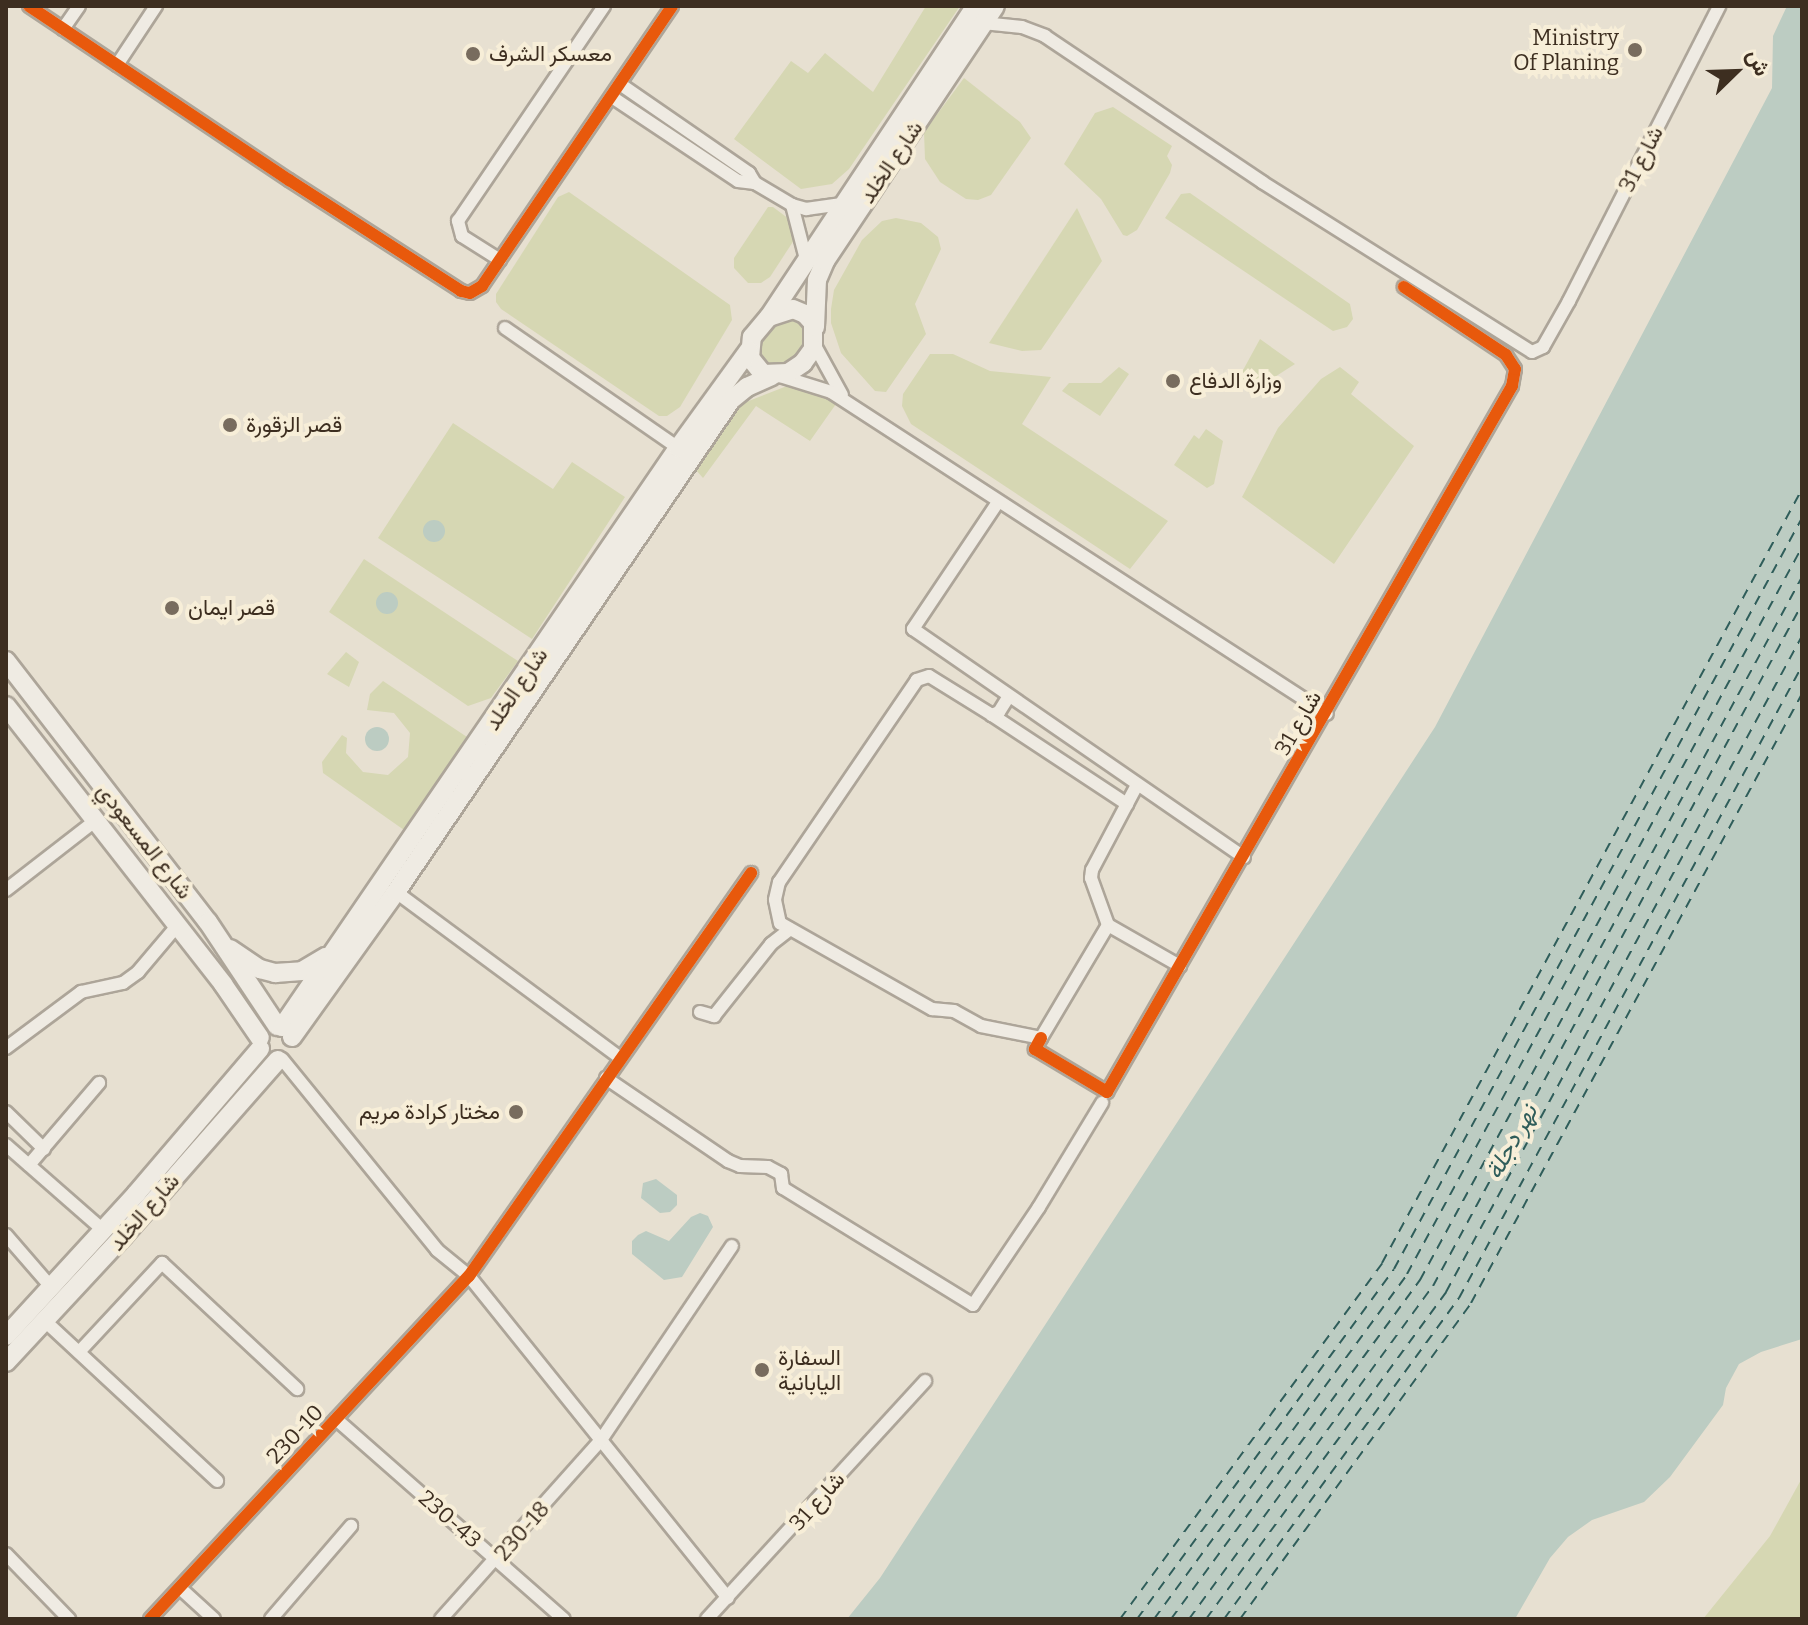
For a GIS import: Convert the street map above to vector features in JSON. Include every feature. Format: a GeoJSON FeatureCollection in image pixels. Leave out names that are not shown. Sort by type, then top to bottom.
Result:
{"type":"FeatureCollection","features":[{"type":"Feature","properties":{"kind":"main road","name":"شارع الخلد"},"geometry":{"type":"LineString","coordinates":[[815,336],[817,280],[825,261],[897,141],[980,15],[995,6]]}},
{"type":"Feature","properties":{"kind":"main road","name":"شارع الخلد"},"geometry":{"type":"LineString","coordinates":[[769,317],[842,204],[897,141]]}},
{"type":"Feature","properties":{"kind":"main road"},"geometry":{"type":"LineString","coordinates":[[785,310],[798,310],[809,316],[815,336],[803,363],[776,376],[756,369],[749,350],[756,329],[769,317],[785,310]]}},
{"type":"Feature","properties":{"kind":"main road","name":"شارع الخلد"},"geometry":{"type":"LineString","coordinates":[[283,1044],[334,950],[485,735],[678,448],[749,350]]}},
{"type":"Feature","properties":{"kind":"main road","name":"شارع الخلد"},"geometry":{"type":"LineString","coordinates":[[6,1362],[45,1321],[283,1044],[396,892],[731,400],[747,387],[776,376]]}},
{"type":"Feature","properties":{"kind":"main road","name":"شارع المسعودي"},"geometry":{"type":"LineString","coordinates":[[6,661],[221,942],[283,1044]]}},
{"type":"Feature","properties":{"kind":"main road","name":"شارع المسعودي"},"geometry":{"type":"LineString","coordinates":[[8,713],[177,926],[260,1044]]}},
{"type":"Feature","properties":{"kind":"main road"},"geometry":{"type":"LineString","coordinates":[[221,942],[244,960],[275,973],[302,971],[334,950]]}},
{"type":"Feature","properties":{"kind":"main road","name":"شارع الخلد"},"geometry":{"type":"LineString","coordinates":[[6,1336],[103,1230],[260,1044],[266,1029],[283,1044]]}},
{"type":"Feature","properties":{"kind":"main road"},"geometry":{"type":"LineString","coordinates":[[260,1044],[267,1057],[283,1044]]}},
{"type":"Feature","properties":{"kind":"street"},"geometry":{"type":"LineString","coordinates":[[29,6],[461,291],[478,289],[500,260],[672,6]]}},
{"type":"Feature","properties":{"kind":"street"},"geometry":{"type":"LineString","coordinates":[[63,29],[79,6]]}},
{"type":"Feature","properties":{"kind":"street"},"geometry":{"type":"LineString","coordinates":[[117,65],[156,6]]}},
{"type":"Feature","properties":{"kind":"street"},"geometry":{"type":"LineString","coordinates":[[500,260],[462,236],[458,221],[604,6]]}},
{"type":"Feature","properties":{"kind":"street","name":"شارع 31"},"geometry":{"type":"LineString","coordinates":[[980,15],[1045,36],[1288,199],[1528,352],[1536,352],[1543,347],[1569,301],[1719,6]]}},
{"type":"Feature","properties":{"kind":"street"},"geometry":{"type":"LineString","coordinates":[[620,84],[749,173],[755,183]]}},
{"type":"Feature","properties":{"kind":"street"},"geometry":{"type":"LineString","coordinates":[[612,97],[738,181],[755,183],[792,205],[806,209],[842,204]]}},
{"type":"Feature","properties":{"kind":"street"},"geometry":{"type":"LineString","coordinates":[[792,205],[806,259]]}},
{"type":"Feature","properties":{"kind":"street","name":"شارع 31"},"geometry":{"type":"LineString","coordinates":[[606,1078],[728,1161],[740,1166],[768,1167],[781,1174],[783,1188],[973,1305],[1039,1207],[1104,1098],[1327,714],[1512,386],[1515,369],[1506,355],[1404,287]]}},
{"type":"Feature","properties":{"kind":"street"},"geometry":{"type":"LineString","coordinates":[[505,328],[678,448]]}},
{"type":"Feature","properties":{"kind":"street"},"geometry":{"type":"LineString","coordinates":[[815,336],[833,383],[849,404]]}},
{"type":"Feature","properties":{"kind":"street"},"geometry":{"type":"LineString","coordinates":[[776,376],[823,387],[1327,714]]}},
{"type":"Feature","properties":{"kind":"street"},"geometry":{"type":"LineString","coordinates":[[998,502],[913,629],[1244,857]]}},
{"type":"Feature","properties":{"kind":"street"},"geometry":{"type":"LineString","coordinates":[[1041,1038],[981,1026],[954,1011],[932,1009],[790,929],[780,923],[777,911],[779,882],[917,680],[929,676],[1127,804]]}},
{"type":"Feature","properties":{"kind":"street"},"geometry":{"type":"LineString","coordinates":[[992,715],[999,712],[1009,696]]}},
{"type":"Feature","properties":{"kind":"street"},"geometry":{"type":"LineString","coordinates":[[1137,785],[1092,870],[1091,878],[1108,925],[1180,966]]}},
{"type":"Feature","properties":{"kind":"street"},"geometry":{"type":"LineString","coordinates":[[6,890],[95,821]]}},
{"type":"Feature","properties":{"kind":"street","name":"230-10"},"geometry":{"type":"LineString","coordinates":[[150,1619],[469,1276],[751,873]]}},
{"type":"Feature","properties":{"kind":"street"},"geometry":{"type":"LineString","coordinates":[[396,892],[620,1058]]}},
{"type":"Feature","properties":{"kind":"street"},"geometry":{"type":"LineString","coordinates":[[1104,1098],[1035,1049],[1108,925]]}},
{"type":"Feature","properties":{"kind":"street"},"geometry":{"type":"LineString","coordinates":[[6,1048],[81,992],[97,985],[123,983],[138,972],[177,926]]}},
{"type":"Feature","properties":{"kind":"street"},"geometry":{"type":"LineString","coordinates":[[700,1012],[714,1016],[771,944],[790,929]]}},
{"type":"Feature","properties":{"kind":"street"},"geometry":{"type":"LineString","coordinates":[[283,1044],[437,1250],[469,1276],[728,1598]]}},
{"type":"Feature","properties":{"kind":"street"},"geometry":{"type":"LineString","coordinates":[[29,1165],[99,1083]]}},
{"type":"Feature","properties":{"kind":"street"},"geometry":{"type":"LineString","coordinates":[[6,1112],[44,1149]]}},
{"type":"Feature","properties":{"kind":"street"},"geometry":{"type":"LineString","coordinates":[[6,1145],[103,1230]]}},
{"type":"Feature","properties":{"kind":"street"},"geometry":{"type":"LineString","coordinates":[[6,1235],[51,1287]]}},
{"type":"Feature","properties":{"kind":"street","name":"230-18"},"geometry":{"type":"LineString","coordinates":[[441,1619],[497,1560],[601,1440],[732,1246]]}},
{"type":"Feature","properties":{"kind":"street"},"geometry":{"type":"LineString","coordinates":[[79,1352],[162,1263],[297,1389]]}},
{"type":"Feature","properties":{"kind":"street"},"geometry":{"type":"LineString","coordinates":[[45,1321],[217,1481]]}},
{"type":"Feature","properties":{"kind":"street","name":"شارع 31"},"geometry":{"type":"LineString","coordinates":[[707,1619],[925,1381]]}},
{"type":"Feature","properties":{"kind":"street","name":"230-43"},"geometry":{"type":"LineString","coordinates":[[336,1419],[564,1619]]}},
{"type":"Feature","properties":{"kind":"street"},"geometry":{"type":"LineString","coordinates":[[271,1619],[351,1526]]}},
{"type":"Feature","properties":{"kind":"street"},"geometry":{"type":"LineString","coordinates":[[6,1554],[69,1619]]}},
{"type":"Feature","properties":{"kind":"street"},"geometry":{"type":"LineString","coordinates":[[180,1588],[214,1619]]}},
{"type":"Feature","properties":{"kind":"green space"},"geometry":{"type":"Polygon","coordinates":[[[926,6],[960,6],[849,169],[832,184],[801,189],[734,139],[791,61],[808,73],[825,53],[873,92],[926,6]]]}},
{"type":"Feature","properties":{"kind":"green space"},"geometry":{"type":"Polygon","coordinates":[[[964,78],[1020,122],[1031,138],[991,195],[978,200],[966,199],[940,182],[925,159],[924,132],[964,78]]]}},
{"type":"Feature","properties":{"kind":"green space"},"geometry":{"type":"Polygon","coordinates":[[[1113,107],[1172,146],[1167,156],[1172,165],[1170,173],[1137,230],[1127,236],[1123,235],[1101,199],[1064,164],[1095,113],[1113,107]]]}},
{"type":"Feature","properties":{"kind":"green space"},"geometry":{"type":"Polygon","coordinates":[[[569,192],[730,305],[732,320],[680,407],[667,416],[659,416],[501,309],[496,302],[496,294],[558,197],[569,192]]]}},
{"type":"Feature","properties":{"kind":"green space"},"geometry":{"type":"Polygon","coordinates":[[[1190,193],[1350,304],[1353,319],[1347,327],[1333,331],[1165,218],[1181,194],[1190,193]]]}},
{"type":"Feature","properties":{"kind":"green space"},"geometry":{"type":"Polygon","coordinates":[[[768,207],[773,207],[789,219],[796,237],[770,277],[761,283],[748,283],[734,268],[734,258],[768,207]]]}},
{"type":"Feature","properties":{"kind":"green space"},"geometry":{"type":"Polygon","coordinates":[[[1077,208],[1102,261],[1041,350],[1022,351],[989,343],[1077,208]]]}},
{"type":"Feature","properties":{"kind":"green space"},"geometry":{"type":"Polygon","coordinates":[[[896,218],[921,223],[938,237],[941,249],[915,304],[926,334],[886,392],[875,391],[841,353],[831,323],[831,309],[834,290],[862,240],[882,221],[896,218]]]}},
{"type":"Feature","properties":{"kind":"green space"},"geometry":{"type":"Polygon","coordinates":[[[787,316],[804,322],[808,345],[784,370],[758,363],[760,332],[787,316]]]}},
{"type":"Feature","properties":{"kind":"green space"},"geometry":{"type":"Polygon","coordinates":[[[1260,339],[1295,364],[1250,393],[1236,383],[1260,339]]]}},
{"type":"Feature","properties":{"kind":"green space"},"geometry":{"type":"Polygon","coordinates":[[[930,354],[953,354],[990,371],[1051,377],[1022,424],[1168,521],[1130,569],[911,424],[902,406],[903,394],[930,354]]]}},
{"type":"Feature","properties":{"kind":"green space"},"geometry":{"type":"Polygon","coordinates":[[[1119,367],[1129,374],[1100,416],[1062,391],[1069,383],[1101,383],[1119,367]]]}},
{"type":"Feature","properties":{"kind":"green space"},"geometry":{"type":"Polygon","coordinates":[[[1340,367],[1359,382],[1351,394],[1414,446],[1334,564],[1242,497],[1278,428],[1321,379],[1340,367]]]}},
{"type":"Feature","properties":{"kind":"green space"},"geometry":{"type":"Polygon","coordinates":[[[787,386],[809,389],[836,404],[810,441],[756,406],[703,478],[696,470],[741,404],[787,386]]]}},
{"type":"Feature","properties":{"kind":"green space"},"geometry":{"type":"Polygon","coordinates":[[[453,423],[553,489],[572,462],[625,497],[532,639],[378,538],[453,423]]]}},
{"type":"Feature","properties":{"kind":"green space"},"geometry":{"type":"Polygon","coordinates":[[[1206,429],[1223,441],[1214,484],[1207,488],[1174,465],[1194,435],[1199,439],[1206,429]]]}},
{"type":"Feature","properties":{"kind":"green space"},"geometry":{"type":"Polygon","coordinates":[[[364,559],[518,661],[491,698],[468,706],[329,612],[364,559]]]}},
{"type":"Feature","properties":{"kind":"green space"},"geometry":{"type":"Polygon","coordinates":[[[346,652],[359,662],[349,687],[327,674],[346,652]]]}},
{"type":"Feature","properties":{"kind":"green space"},"geometry":{"type":"Polygon","coordinates":[[[383,681],[467,737],[404,830],[323,773],[322,762],[342,735],[347,738],[346,753],[363,772],[388,775],[408,757],[410,733],[394,713],[367,710],[370,694],[383,681]]]}},
{"type":"Feature","properties":{"kind":"green space"},"geometry":{"type":"Polygon","coordinates":[[[1802,1478],[1802,1619],[1703,1619],[1770,1536],[1802,1478]]]}},
{"type":"Feature","properties":{"kind":"water","name":"نهر دجلة"},"geometry":{"type":"Polygon","coordinates":[[[1787,6],[1802,6],[1802,1339],[1761,1352],[1739,1364],[1726,1388],[1723,1405],[1670,1477],[1644,1502],[1592,1520],[1568,1537],[1550,1558],[1515,1619],[847,1619],[880,1578],[1435,727],[1772,88],[1773,36],[1787,6]]]}},
{"type":"Feature","properties":{"kind":"water"},"geometry":{"type":"Polygon","coordinates":[[[434,520],[442,523],[445,531],[442,539],[434,542],[426,539],[423,531],[426,523],[434,520]]]}},
{"type":"Feature","properties":{"kind":"water"},"geometry":{"type":"Polygon","coordinates":[[[387,592],[395,595],[398,603],[395,611],[387,614],[379,611],[376,603],[379,595],[387,592]]]}},
{"type":"Feature","properties":{"kind":"water"},"geometry":{"type":"Polygon","coordinates":[[[377,727],[388,734],[389,739],[382,750],[377,751],[366,744],[365,739],[372,728],[377,727]]]}},
{"type":"Feature","properties":{"kind":"water"},"geometry":{"type":"Polygon","coordinates":[[[656,1179],[677,1195],[677,1205],[670,1212],[660,1213],[641,1198],[643,1183],[656,1179]]]}},
{"type":"Feature","properties":{"kind":"water"},"geometry":{"type":"Polygon","coordinates":[[[700,1213],[708,1216],[713,1227],[682,1277],[664,1280],[632,1254],[632,1241],[638,1235],[646,1231],[669,1241],[691,1217],[700,1213]]]}},
{"type":"Feature","properties":{"kind":"ferry route"},"geometry":{"type":"LineString","coordinates":[[1120,1619],[1382,1263],[1802,489]]}},
{"type":"Feature","properties":{"kind":"ferry route"},"geometry":{"type":"LineString","coordinates":[[1137,1619],[1394,1269],[1802,518]]}},
{"type":"Feature","properties":{"kind":"ferry route"},"geometry":{"type":"LineString","coordinates":[[1154,1619],[1407,1274],[1802,547]]}},
{"type":"Feature","properties":{"kind":"ferry route"},"geometry":{"type":"LineString","coordinates":[[1171,1619],[1420,1280],[1802,577]]}},
{"type":"Feature","properties":{"kind":"ferry route"},"geometry":{"type":"LineString","coordinates":[[1189,1619],[1433,1286],[1802,604]]}},
{"type":"Feature","properties":{"kind":"ferry route"},"geometry":{"type":"LineString","coordinates":[[1206,1619],[1446,1292],[1802,636]]}},
{"type":"Feature","properties":{"kind":"ferry route"},"geometry":{"type":"LineString","coordinates":[[1224,1619],[1459,1298],[1802,666]]}},
{"type":"Feature","properties":{"kind":"ferry route"},"geometry":{"type":"LineString","coordinates":[[1240,1619],[1471,1303],[1802,694]]}},
{"type":"Feature","properties":{"kind":"cycle path"},"geometry":{"type":"LineString","coordinates":[[29,6],[289,180],[461,291],[470,293],[482,286],[672,6]]}},
{"type":"Feature","properties":{"kind":"cycle path"},"geometry":{"type":"LineString","coordinates":[[1041,1038],[1035,1049],[1107,1092],[1512,386],[1515,369],[1506,355],[1404,287]]}},
{"type":"Feature","properties":{"kind":"cycle path"},"geometry":{"type":"LineString","coordinates":[[150,1619],[469,1276],[751,873]]}},
{"type":"Feature","properties":{"kind":"place","name":"Ministry Of Planing"},"geometry":{"type":"Point","coordinates":[1635,50]}},
{"type":"Feature","properties":{"kind":"place","name":"معسكر الشرف"},"geometry":{"type":"Point","coordinates":[473,54]}},
{"type":"Feature","properties":{"kind":"place","name":"وزارة الدفاع"},"geometry":{"type":"Point","coordinates":[1173,381]}},
{"type":"Feature","properties":{"kind":"place","name":"قصر الزقورة"},"geometry":{"type":"Point","coordinates":[230,425]}},
{"type":"Feature","properties":{"kind":"place","name":"قصر ايمان"},"geometry":{"type":"Point","coordinates":[172,608]}},
{"type":"Feature","properties":{"kind":"place","name":"مختار كرادة مريم"},"geometry":{"type":"Point","coordinates":[516,1112]}},
{"type":"Feature","properties":{"kind":"place","name":"السفارة اليابانية"},"geometry":{"type":"Point","coordinates":[762,1370]}}]}
